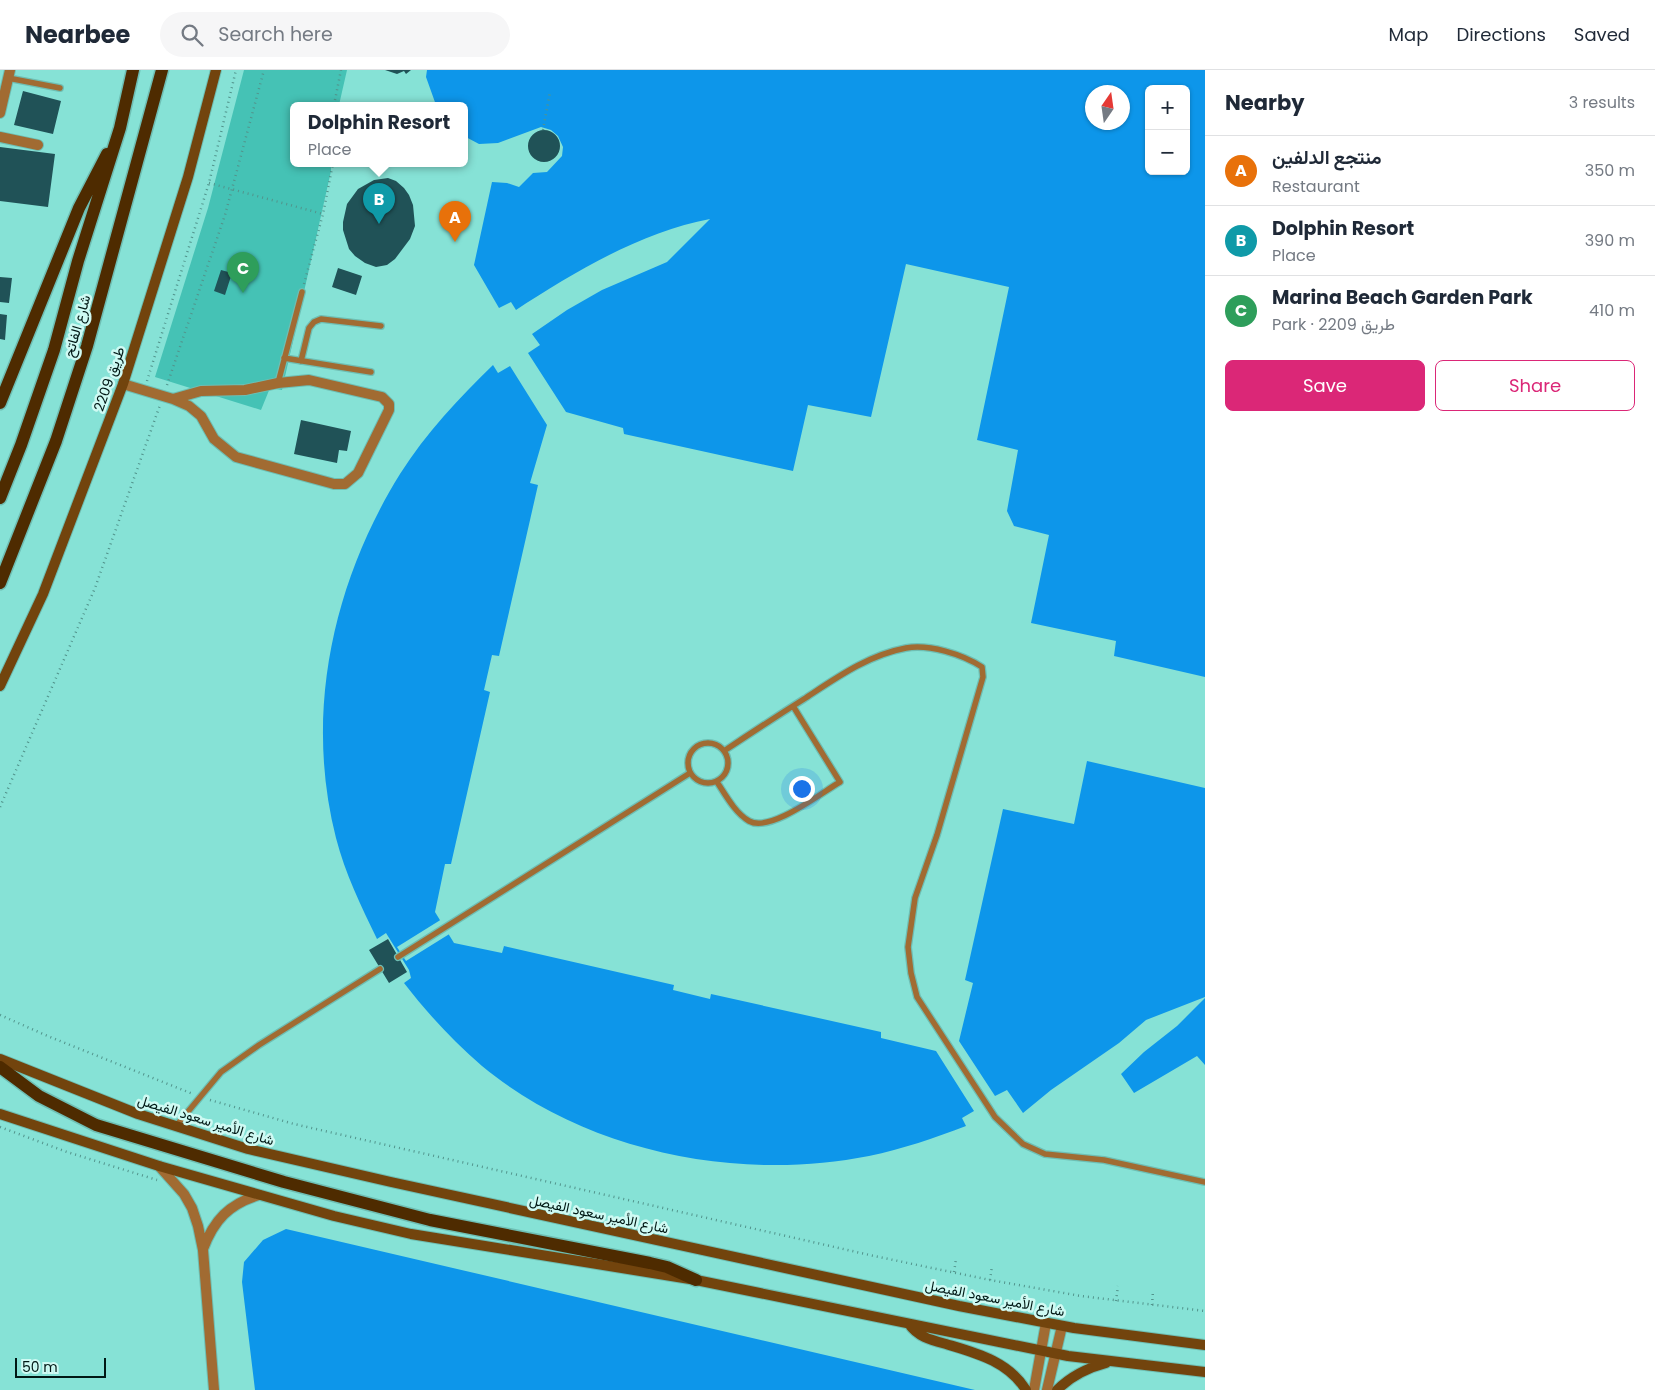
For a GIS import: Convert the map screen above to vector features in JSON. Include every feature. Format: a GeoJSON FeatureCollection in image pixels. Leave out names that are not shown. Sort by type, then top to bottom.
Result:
{"type":"FeatureCollection","features":[{"type":"Feature","properties":{"kind":"main road","name":"شارع الفاتح"},"geometry":{"type":"LineString","coordinates":[[0,498],[21,445],[54,350],[78,261],[120,128],[133,70]]}},
{"type":"Feature","properties":{"kind":"main road","name":"شارع الفاتح"},"geometry":{"type":"LineString","coordinates":[[0,583],[56,441],[87,346],[162,70]]}},
{"type":"Feature","properties":{"kind":"main road"},"geometry":{"type":"LineString","coordinates":[[0,403],[79,208],[120,128]]}},
{"type":"Feature","properties":{"kind":"main road"},"geometry":{"type":"LineString","coordinates":[[0,1067],[39,1096],[96,1125],[352,1201],[430,1220],[650,1263],[696,1280]]}},
{"type":"Feature","properties":{"kind":"street","name":"طريق 2209"},"geometry":{"type":"LineString","coordinates":[[0,686],[43,594],[124,384],[188,177],[216,70]]}},
{"type":"Feature","properties":{"kind":"street"},"geometry":{"type":"LineString","coordinates":[[0,113],[9,74]]}},
{"type":"Feature","properties":{"kind":"street"},"geometry":{"type":"LineString","coordinates":[[0,138],[38,144]]}},
{"type":"Feature","properties":{"kind":"street"},"geometry":{"type":"LineString","coordinates":[[124,384],[168,397],[189,406],[201,416],[214,439],[236,457],[334,484],[345,484],[358,473],[387,415],[389,404],[382,397],[309,380],[278,383],[245,390],[201,391],[168,397]]}},
{"type":"Feature","properties":{"kind":"street","name":"شارع الأمير سعود الفيصل"},"geometry":{"type":"LineString","coordinates":[[0,1059],[138,1114],[248,1149],[891,1292],[1062,1326],[1205,1345]]}},
{"type":"Feature","properties":{"kind":"street"},"geometry":{"type":"LineString","coordinates":[[0,1114],[159,1166],[334,1216],[411,1234],[696,1280],[1055,1354],[1205,1372]]}},
{"type":"Feature","properties":{"kind":"street"},"geometry":{"type":"LineString","coordinates":[[159,1166],[184,1194],[192,1208],[203,1250],[214,1390]]}},
{"type":"Feature","properties":{"kind":"street"},"geometry":{"type":"LineString","coordinates":[[203,1250],[209,1234],[219,1219],[231,1208],[246,1199],[259,1195]]}},
{"type":"Feature","properties":{"kind":"street"},"geometry":{"type":"LineString","coordinates":[[1034,1390],[1046,1323]]}},
{"type":"Feature","properties":{"kind":"street"},"geometry":{"type":"LineString","coordinates":[[909,1324],[917,1333],[928,1339],[981,1355],[999,1363],[1014,1374],[1026,1390]]}},
{"type":"Feature","properties":{"kind":"street"},"geometry":{"type":"LineString","coordinates":[[1047,1390],[1062,1326]]}},
{"type":"Feature","properties":{"kind":"street"},"geometry":{"type":"LineString","coordinates":[[1058,1390],[1069,1379],[1081,1372],[1110,1362]]}},
{"type":"Feature","properties":{"kind":"lane"},"geometry":{"type":"LineString","coordinates":[[9,74],[60,88]]}},
{"type":"Feature","properties":{"kind":"lane"},"geometry":{"type":"LineString","coordinates":[[278,383],[302,292]]}},
{"type":"Feature","properties":{"kind":"lane"},"geometry":{"type":"LineString","coordinates":[[301,361],[309,328],[314,322],[321,319],[381,326]]}},
{"type":"Feature","properties":{"kind":"lane"},"geometry":{"type":"LineString","coordinates":[[284,358],[371,372]]}},
{"type":"Feature","properties":{"kind":"lane"},"geometry":{"type":"LineString","coordinates":[[724,751],[843,673],[878,655],[908,648],[955,652],[982,666],[983,677],[943,816],[915,898],[908,947],[911,973],[918,997],[995,1117],[1023,1144],[1045,1154],[1104,1160],[1205,1182]]}},
{"type":"Feature","properties":{"kind":"lane"},"geometry":{"type":"LineString","coordinates":[[716,782],[734,806],[750,822],[766,823],[784,817],[840,782],[793,706]]}},
{"type":"Feature","properties":{"kind":"lane"},"geometry":{"type":"LineString","coordinates":[[709,742],[716,744],[724,751],[728,760],[728,766],[726,773],[716,782],[704,783],[697,780],[690,773],[687,764],[688,758],[696,746],[709,742]]}},
{"type":"Feature","properties":{"kind":"lane"},"geometry":{"type":"LineString","coordinates":[[399,957],[690,773]]}},
{"type":"Feature","properties":{"kind":"lane"},"geometry":{"type":"LineString","coordinates":[[176,1126],[221,1072],[260,1044],[380,969]]}},
{"type":"Feature","properties":{"kind":"path"},"geometry":{"type":"LineString","coordinates":[[144,390],[209,182],[236,70]]}},
{"type":"Feature","properties":{"kind":"path"},"geometry":{"type":"LineString","coordinates":[[0,807],[95,588],[168,397],[232,190],[264,70]]}},
{"type":"Feature","properties":{"kind":"path"},"geometry":{"type":"LineString","coordinates":[[335,102],[341,70]]}},
{"type":"Feature","properties":{"kind":"path"},"geometry":{"type":"LineString","coordinates":[[543,130],[550,92]]}},
{"type":"Feature","properties":{"kind":"path"},"geometry":{"type":"LineString","coordinates":[[302,292],[323,214],[332,167]]}},
{"type":"Feature","properties":{"kind":"path"},"geometry":{"type":"LineString","coordinates":[[209,182],[323,214]]}},
{"type":"Feature","properties":{"kind":"path"},"geometry":{"type":"LineString","coordinates":[[0,1015],[201,1097],[304,1126],[864,1254],[990,1280],[1116,1301],[1205,1312]]}},
{"type":"Feature","properties":{"kind":"path"},"geometry":{"type":"LineString","coordinates":[[0,1127],[67,1152],[156,1180],[162,1184]]}},
{"type":"Feature","properties":{"kind":"path"},"geometry":{"type":"LineString","coordinates":[[954,1272],[956,1259]]}},
{"type":"Feature","properties":{"kind":"path"},"geometry":{"type":"LineString","coordinates":[[990,1280],[992,1266]]}},
{"type":"Feature","properties":{"kind":"path"},"geometry":{"type":"LineString","coordinates":[[1116,1301],[1118,1286]]}},
{"type":"Feature","properties":{"kind":"path"},"geometry":{"type":"LineString","coordinates":[[1152,1305],[1153,1291]]}},
{"type":"Feature","properties":{"kind":"shaded area"},"geometry":{"type":"Polygon","coordinates":[[[244,70],[347,70],[340,102],[290,102],[290,167],[331,167],[331,171],[282,390],[270,388],[261,410],[155,377],[208,208],[244,70]]]}},
{"type":"Feature","properties":{"kind":"shaded area"},"geometry":{"type":"Polygon","coordinates":[[[427,70],[1205,70],[1205,677],[1114,656],[1116,641],[1031,623],[1049,535],[1014,526],[1007,511],[1018,450],[977,440],[1009,287],[906,264],[871,417],[808,405],[793,471],[624,434],[623,428],[566,412],[528,353],[540,345],[532,334],[567,310],[602,290],[667,262],[710,219],[659,233],[634,243],[584,268],[516,310],[511,302],[499,308],[474,265],[492,182],[507,183],[519,187],[533,173],[547,172],[562,156],[563,147],[558,136],[551,130],[541,127],[498,143],[479,144],[468,138],[468,102],[435,102],[426,77],[427,70]]]}},
{"type":"Feature","properties":{"kind":"shaded area"},"geometry":{"type":"Polygon","coordinates":[[[493,365],[498,373],[510,366],[547,425],[530,483],[538,485],[499,656],[492,655],[484,690],[490,692],[451,864],[445,864],[435,912],[454,943],[502,953],[504,946],[674,985],[673,990],[710,999],[711,994],[881,1032],[881,1038],[936,1051],[974,1111],[962,1118],[966,1126],[882,1153],[819,1163],[768,1165],[716,1162],[665,1153],[616,1139],[568,1120],[523,1096],[482,1066],[461,1047],[404,983],[411,978],[409,970],[386,933],[377,939],[359,902],[336,838],[327,791],[323,744],[325,696],[331,650],[342,604],[357,559],[377,516],[400,474],[444,416],[493,365]]]}},
{"type":"Feature","properties":{"kind":"shaded area"},"geometry":{"type":"Polygon","coordinates":[[[1087,761],[1205,788],[1205,997],[1146,1020],[1119,1043],[1051,1090],[1023,1113],[1007,1090],[995,1096],[959,1041],[973,983],[965,980],[1003,809],[1074,824],[1087,761]]]}},
{"type":"Feature","properties":{"kind":"shaded area"},"geometry":{"type":"Polygon","coordinates":[[[1205,998],[1205,1065],[1197,1056],[1134,1093],[1121,1074],[1144,1052],[1177,1026],[1205,998]]]}},
{"type":"Feature","properties":{"kind":"shaded area"},"geometry":{"type":"Polygon","coordinates":[[[286,1229],[975,1390],[255,1390],[242,1282],[244,1262],[263,1240],[286,1229]]]}},
{"type":"Feature","properties":{"kind":"pier"},"geometry":{"type":"Polygon","coordinates":[[[442,919],[451,933],[406,961],[397,947],[442,919]]]}},
{"type":"Feature","properties":{"kind":"building"},"geometry":{"type":"Polygon","coordinates":[[[385,70],[411,70],[406,74],[404,71],[397,74],[385,70]]]}},
{"type":"Feature","properties":{"kind":"building"},"geometry":{"type":"Polygon","coordinates":[[[23,91],[61,101],[53,134],[14,125],[23,91]]]}},
{"type":"Feature","properties":{"kind":"building"},"geometry":{"type":"Polygon","coordinates":[[[544,130],[555,135],[560,146],[555,157],[544,162],[533,157],[528,146],[533,135],[544,130]]]}},
{"type":"Feature","properties":{"kind":"building"},"geometry":{"type":"Polygon","coordinates":[[[0,147],[55,154],[48,207],[0,201],[0,147]]]}},
{"type":"Feature","properties":{"kind":"building"},"geometry":{"type":"Polygon","coordinates":[[[388,178],[396,181],[409,195],[413,205],[415,226],[410,239],[395,259],[387,265],[376,267],[365,263],[349,249],[343,230],[343,222],[347,204],[358,189],[374,180],[388,178]]]}},
{"type":"Feature","properties":{"kind":"building"},"geometry":{"type":"Polygon","coordinates":[[[338,268],[362,276],[356,295],[332,287],[338,268]]]}},
{"type":"Feature","properties":{"kind":"building"},"geometry":{"type":"Polygon","coordinates":[[[221,270],[232,273],[225,295],[214,291],[221,270]]]}},
{"type":"Feature","properties":{"kind":"building"},"geometry":{"type":"Polygon","coordinates":[[[0,277],[12,278],[9,303],[0,302],[0,277]]]}},
{"type":"Feature","properties":{"kind":"building"},"geometry":{"type":"Polygon","coordinates":[[[0,314],[7,315],[5,340],[0,339],[0,314]]]}},
{"type":"Feature","properties":{"kind":"building"},"geometry":{"type":"Polygon","coordinates":[[[301,420],[351,431],[347,451],[339,450],[337,463],[294,454],[301,420]]]}},
{"type":"Feature","properties":{"kind":"building"},"geometry":{"type":"Polygon","coordinates":[[[388,939],[407,972],[389,983],[369,950],[388,939]]]}},
{"type":"Feature","properties":{"kind":"place","name":"Dolphin Resort"},"geometry":{"type":"Point","coordinates":[379,224]}},
{"type":"Feature","properties":{"kind":"place","name":"منتجع الدلفين"},"geometry":{"type":"Point","coordinates":[455,242]}},
{"type":"Feature","properties":{"kind":"place","name":"Marina Beach Garden Park"},"geometry":{"type":"Point","coordinates":[243,293]}}]}
